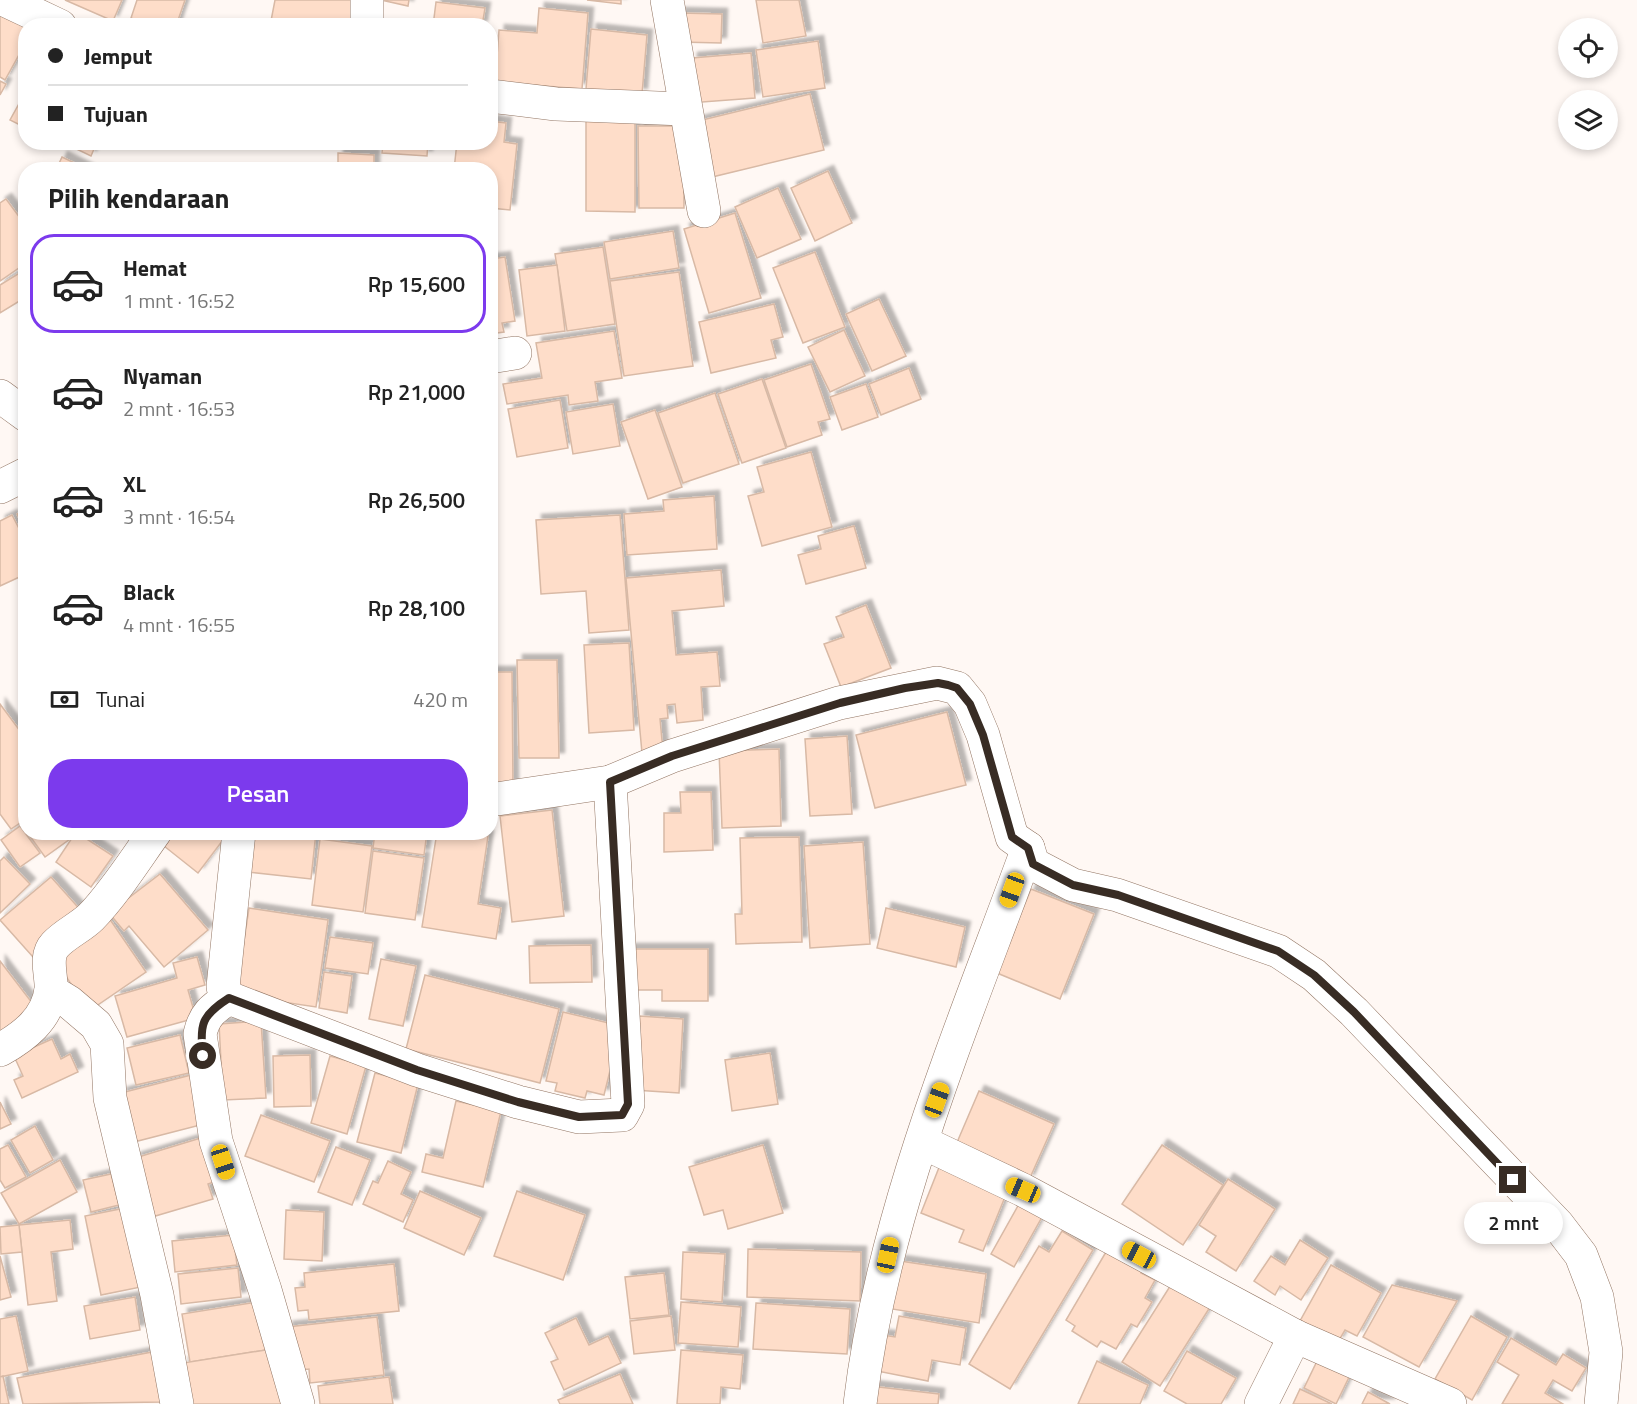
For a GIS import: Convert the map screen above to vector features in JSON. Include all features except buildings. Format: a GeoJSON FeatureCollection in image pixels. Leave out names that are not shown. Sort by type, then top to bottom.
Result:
{"type":"FeatureCollection","features":[{"type":"Feature","properties":{"kind":"street"},"geometry":{"type":"LineString","coordinates":[[5,0],[43,18]]}},
{"type":"Feature","properties":{"kind":"street"},"geometry":{"type":"LineString","coordinates":[[367,0],[367,18]]}},
{"type":"Feature","properties":{"kind":"street"},"geometry":{"type":"LineString","coordinates":[[667,0],[684,108],[704,212]]}},
{"type":"Feature","properties":{"kind":"street"},"geometry":{"type":"LineString","coordinates":[[498,97],[556,104],[684,108]]}},
{"type":"Feature","properties":{"kind":"street"},"geometry":{"type":"LineString","coordinates":[[0,396],[18,409]]}},
{"type":"Feature","properties":{"kind":"street"},"geometry":{"type":"LineString","coordinates":[[0,486],[18,478]]}},
{"type":"Feature","properties":{"kind":"street"},"geometry":{"type":"LineString","coordinates":[[498,799],[610,782],[672,756],[840,703],[938,683],[957,688],[970,704],[983,735],[1012,837],[1028,848],[1033,864],[1073,885],[1118,895],[1278,951],[1314,975],[1354,1012],[1558,1226],[1581,1255],[1597,1297],[1606,1352],[1601,1404]]}},
{"type":"Feature","properties":{"kind":"street"},"geometry":{"type":"LineString","coordinates":[[238,840],[223,987],[229,998],[417,1070],[518,1102],[579,1117],[622,1115],[628,1104],[628,1095],[610,782]]}},
{"type":"Feature","properties":{"kind":"street"},"geometry":{"type":"LineString","coordinates":[[0,1050],[33,1028],[51,991],[49,961],[54,945],[89,919],[149,840]]}},
{"type":"Feature","properties":{"kind":"street"},"geometry":{"type":"LineString","coordinates":[[860,1404],[892,1234],[922,1142],[1028,848]]}},
{"type":"Feature","properties":{"kind":"street"},"geometry":{"type":"LineString","coordinates":[[51,991],[96,1026],[107,1044],[110,1098],[157,1295],[177,1404]]}},
{"type":"Feature","properties":{"kind":"street"},"geometry":{"type":"LineString","coordinates":[[229,998],[213,1008],[203,1020],[200,1034],[216,1141],[266,1290],[298,1404]]}},
{"type":"Feature","properties":{"kind":"street"},"geometry":{"type":"LineString","coordinates":[[922,1142],[1023,1190],[1294,1336],[1450,1404]]}},
{"type":"Feature","properties":{"kind":"street"},"geometry":{"type":"LineString","coordinates":[[1261,1404],[1294,1336]]}},
{"type":"Feature","properties":{"kind":"route"},"geometry":{"type":"LineString","coordinates":[[203,1056],[200,1034],[203,1020],[213,1008],[229,998],[235,1003],[417,1070],[518,1102],[579,1117],[622,1115],[628,1104],[610,782],[672,756],[840,703],[938,683],[957,688],[970,704],[983,735],[1012,837],[1028,848],[1033,864],[1073,885],[1118,895],[1278,951],[1314,975],[1354,1012],[1513,1180]]}}]}
